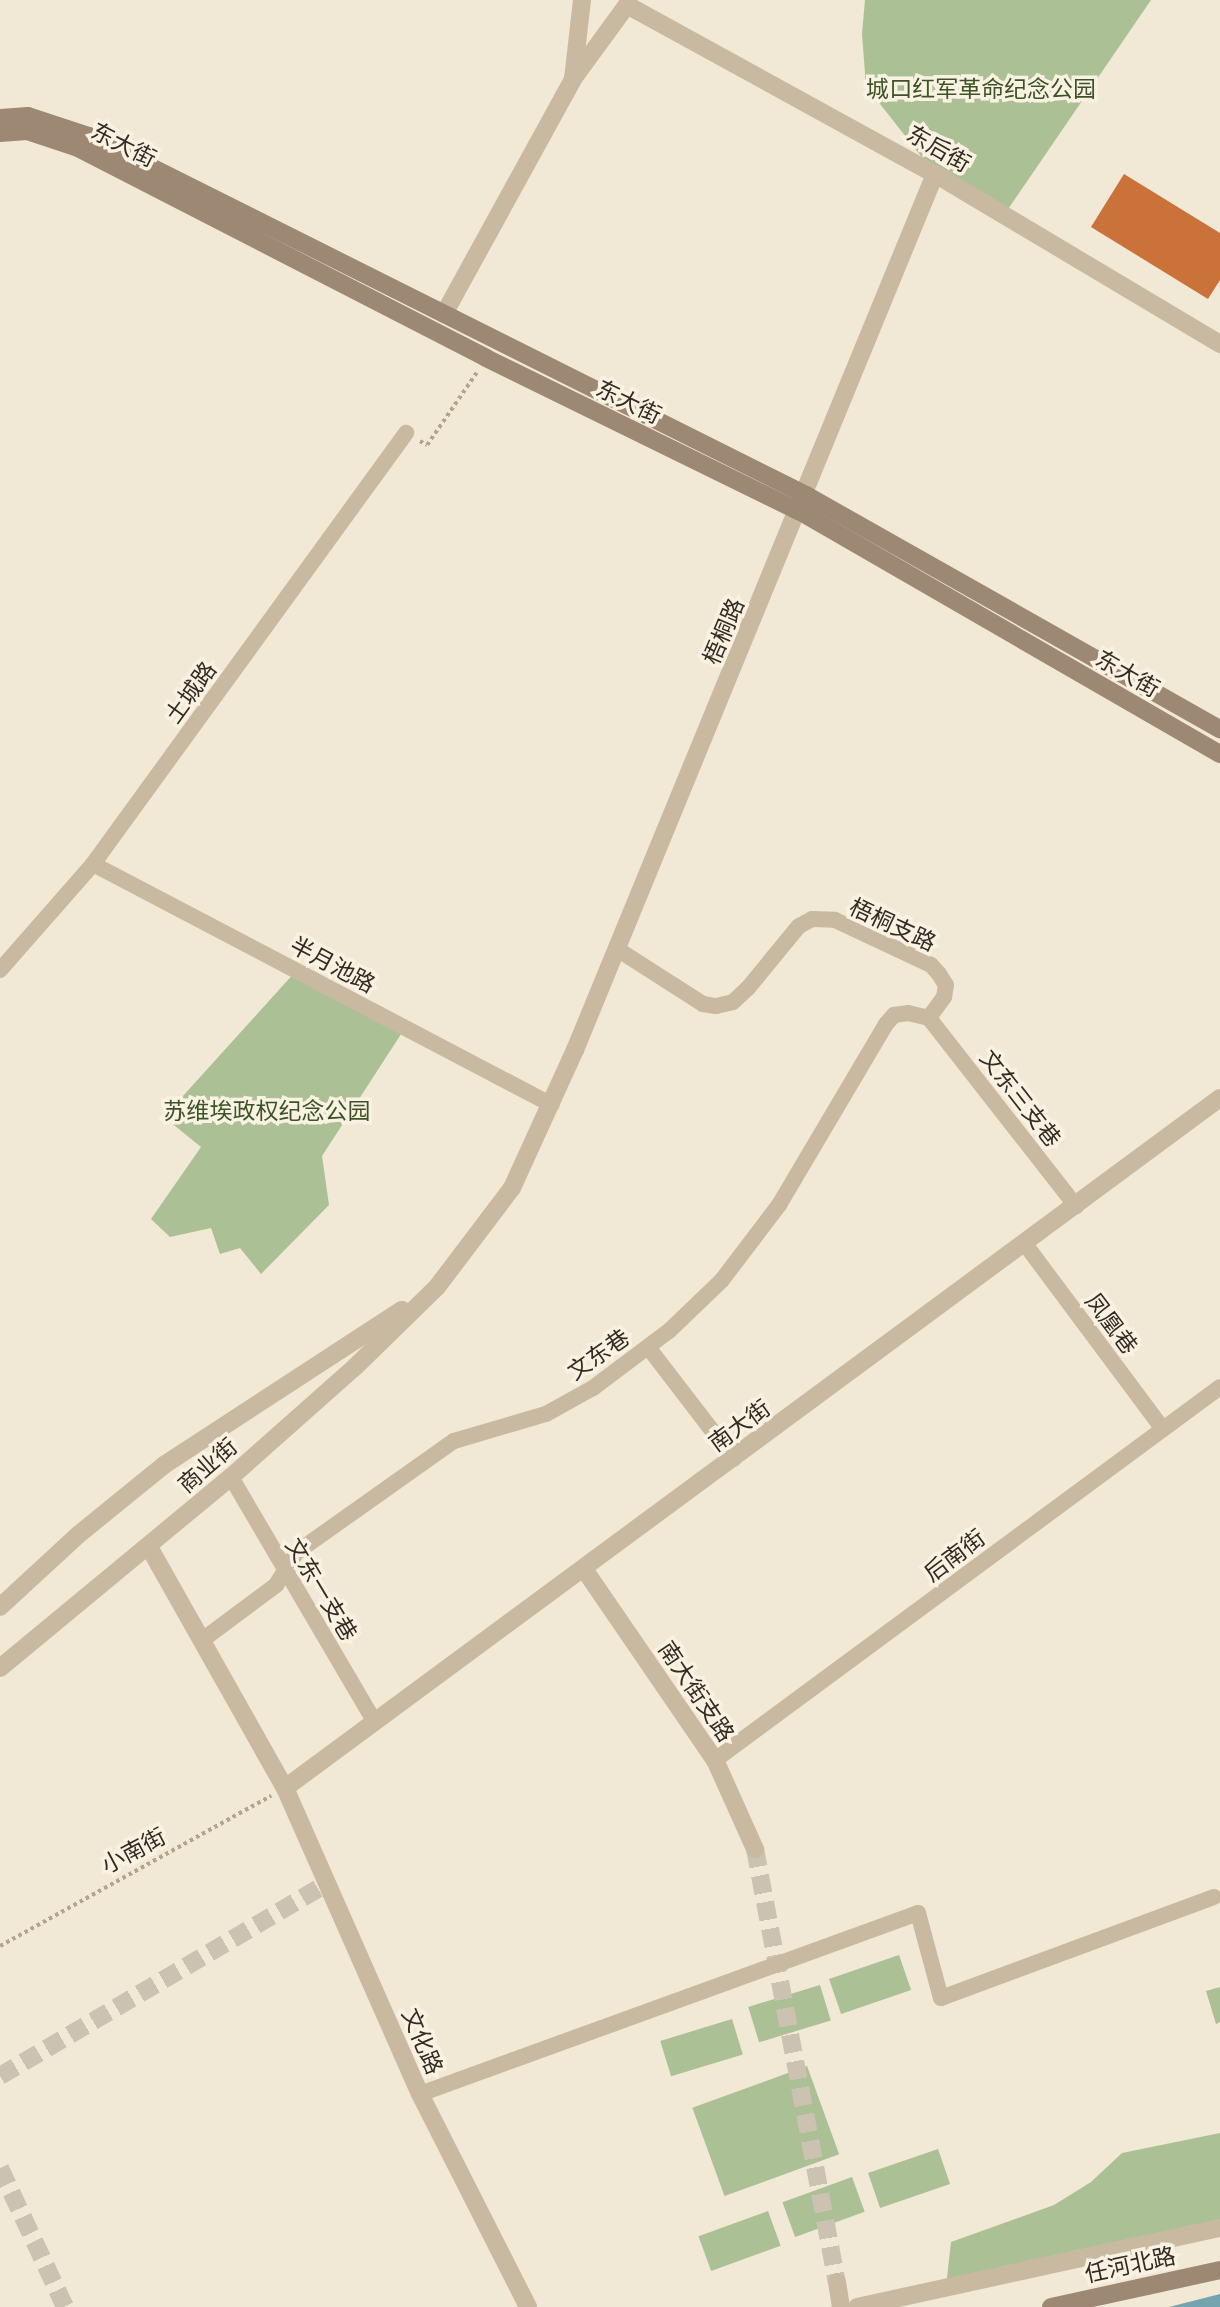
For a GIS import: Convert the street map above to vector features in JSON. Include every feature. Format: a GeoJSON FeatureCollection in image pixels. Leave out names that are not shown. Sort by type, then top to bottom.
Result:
{"type":"FeatureCollection","features":[{"type":"Feature","properties":{"kind":"main road","name":"东大街"},"geometry":{"type":"LineString","coordinates":[[0,118],[28,116],[89,136],[444,314],[802,503],[1220,729]]}},
{"type":"Feature","properties":{"kind":"main road","name":"东大街"},"geometry":{"type":"LineString","coordinates":[[0,133],[27,131],[78,148],[486,358],[802,503],[1220,754]]}},
{"type":"Feature","properties":{"kind":"main road","name":"任河北路"},"geometry":{"type":"LineString","coordinates":[[1051,2307],[1220,2270]]}},
{"type":"Feature","properties":{"kind":"street"},"geometry":{"type":"LineString","coordinates":[[444,314],[573,79],[582,0]]}},
{"type":"Feature","properties":{"kind":"street","name":"东后街"},"geometry":{"type":"LineString","coordinates":[[573,79],[627,5],[935,174],[1220,344]]}},
{"type":"Feature","properties":{"kind":"street","name":"梧桐路"},"geometry":{"type":"LineString","coordinates":[[552,1105],[802,503],[935,174]]}},
{"type":"Feature","properties":{"kind":"street","name":"土城路"},"geometry":{"type":"LineString","coordinates":[[0,970],[93,864],[406,433]]}},
{"type":"Feature","properties":{"kind":"street","name":"半月池路"},"geometry":{"type":"LineString","coordinates":[[93,864],[552,1105]]}},
{"type":"Feature","properties":{"kind":"street","name":"梧桐支路"},"geometry":{"type":"LineString","coordinates":[[617,949],[703,1004],[716,1006],[733,1002],[748,988],[799,926],[812,919],[835,920],[931,965],[946,985],[944,997],[929,1018]]}},
{"type":"Feature","properties":{"kind":"street","name":"文东巷"},"geometry":{"type":"LineString","coordinates":[[201,1640],[286,1573],[297,1552],[454,1441],[546,1414],[593,1388],[648,1347],[722,1280],[779,1205],[886,1024],[894,1015],[908,1013],[929,1018]]}},
{"type":"Feature","properties":{"kind":"street","name":"文东三支巷"},"geometry":{"type":"LineString","coordinates":[[929,1018],[1076,1206]]}},
{"type":"Feature","properties":{"kind":"street","name":"南大街"},"geometry":{"type":"LineString","coordinates":[[285,1788],[1220,1098]]}},
{"type":"Feature","properties":{"kind":"street","name":"商业街"},"geometry":{"type":"LineString","coordinates":[[0,1668],[231,1477],[437,1287],[512,1188],[552,1105]]}},
{"type":"Feature","properties":{"kind":"street","name":"凤凰巷"},"geometry":{"type":"LineString","coordinates":[[1025,1244],[1163,1429]]}},
{"type":"Feature","properties":{"kind":"street","name":"商业街"},"geometry":{"type":"LineString","coordinates":[[0,1607],[78,1535],[164,1465],[437,1287]]}},
{"type":"Feature","properties":{"kind":"street"},"geometry":{"type":"LineString","coordinates":[[648,1347],[734,1459]]}},
{"type":"Feature","properties":{"kind":"street","name":"后南街"},"geometry":{"type":"LineString","coordinates":[[715,1760],[1220,1387]]}},
{"type":"Feature","properties":{"kind":"street","name":"文东一支巷"},"geometry":{"type":"LineString","coordinates":[[231,1477],[375,1722]]}},
{"type":"Feature","properties":{"kind":"street","name":"文化路"},"geometry":{"type":"LineString","coordinates":[[149,1547],[285,1788],[420,2094],[528,2307]]}},
{"type":"Feature","properties":{"kind":"street","name":"南大街支路"},"geometry":{"type":"LineString","coordinates":[[584,1569],[715,1760],[755,1849]]}},
{"type":"Feature","properties":{"kind":"street"},"geometry":{"type":"LineString","coordinates":[[420,2094],[918,1913],[941,1998],[1214,1897]]}},
{"type":"Feature","properties":{"kind":"street"},"geometry":{"type":"LineString","coordinates":[[857,2307],[1220,2228]]}},
{"type":"Feature","properties":{"kind":"street"},"geometry":{"type":"LineString","coordinates":[[836,2282],[841,2307]]}},
{"type":"Feature","properties":{"kind":"path"},"geometry":{"type":"LineString","coordinates":[[406,433],[427,446],[486,358]]}},
{"type":"Feature","properties":{"kind":"path","name":"小南街"},"geometry":{"type":"LineString","coordinates":[[0,1946],[285,1788]]}},
{"type":"Feature","properties":{"kind":"green space","name":"城口红军革命纪念公园"},"geometry":{"type":"Polygon","coordinates":[[[865,0],[1151,0],[1004,215],[935,174],[866,86],[862,34],[865,0]]]}},
{"type":"Feature","properties":{"kind":"green space","name":"苏维埃政权纪念公园"},"geometry":{"type":"Polygon","coordinates":[[[296,971],[405,1028],[322,1156],[329,1205],[261,1274],[240,1248],[220,1254],[211,1228],[170,1237],[151,1219],[201,1147],[164,1117],[296,971]]]}},
{"type":"Feature","properties":{"kind":"green space"},"geometry":{"type":"Polygon","coordinates":[[[899,1955],[911,1990],[841,2014],[829,1979],[899,1955]]]}},
{"type":"Feature","properties":{"kind":"green space"},"geometry":{"type":"Polygon","coordinates":[[[820,1985],[831,2020],[759,2042],[748,2007],[820,1985]]]}},
{"type":"Feature","properties":{"kind":"green space"},"geometry":{"type":"Polygon","coordinates":[[[1220,1987],[1220,2022],[1216,2024],[1206,1991],[1220,1987]]]}},
{"type":"Feature","properties":{"kind":"green space"},"geometry":{"type":"Polygon","coordinates":[[[732,2019],[743,2054],[671,2076],[660,2041],[732,2019]]]}},
{"type":"Feature","properties":{"kind":"green space"},"geometry":{"type":"Polygon","coordinates":[[[807,2066],[839,2154],[725,2196],[692,2108],[807,2066]]]}},
{"type":"Feature","properties":{"kind":"green space"},"geometry":{"type":"Polygon","coordinates":[[[1220,2133],[1220,2224],[946,2287],[951,2242],[1054,2205],[1091,2182],[1122,2153],[1220,2133]]]}},
{"type":"Feature","properties":{"kind":"green space"},"geometry":{"type":"Polygon","coordinates":[[[938,2149],[950,2184],[880,2208],[868,2173],[938,2149]]]}},
{"type":"Feature","properties":{"kind":"green space"},"geometry":{"type":"Polygon","coordinates":[[[852,2177],[865,2212],[795,2237],[782,2202],[852,2177]]]}},
{"type":"Feature","properties":{"kind":"green space"},"geometry":{"type":"Polygon","coordinates":[[[768,2211],[781,2246],[711,2271],[698,2236],[768,2211]]]}},
{"type":"Feature","properties":{"kind":"water"},"geometry":{"type":"Polygon","coordinates":[[[1220,2294],[1220,2307],[1169,2307],[1220,2294]]]}},
{"type":"Feature","properties":{"kind":"building"},"geometry":{"type":"Polygon","coordinates":[[[1124,174],[1220,233],[1220,280],[1208,299],[1091,227],[1124,174]]]}},
{"type":"Feature","properties":{"kind":"tunnel"},"geometry":{"type":"LineString","coordinates":[[755,1849],[837,2282]]}},
{"type":"Feature","properties":{"kind":"tunnel"},"geometry":{"type":"LineString","coordinates":[[0,2076],[328,1883]]}},
{"type":"Feature","properties":{"kind":"tunnel"},"geometry":{"type":"LineString","coordinates":[[0,2168],[65,2307]]}}]}
